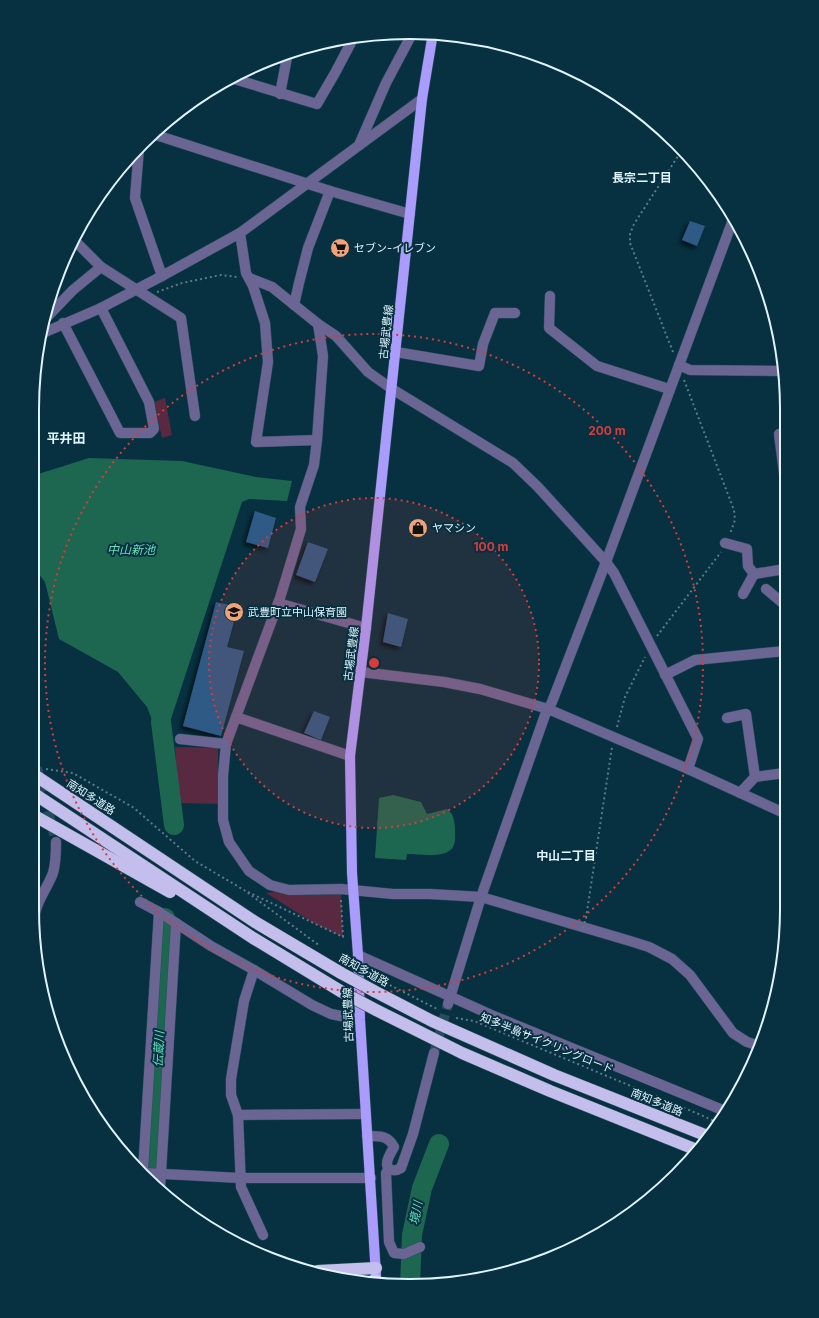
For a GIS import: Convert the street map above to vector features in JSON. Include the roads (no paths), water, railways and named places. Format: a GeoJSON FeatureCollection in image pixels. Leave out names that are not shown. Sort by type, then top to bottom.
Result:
{"type":"FeatureCollection","features":[{"type":"Feature","properties":{"kind":"highway","name":"南知多道路"},"geometry":{"type":"LineString","coordinates":[[39,771],[135,841],[255,922],[341,973],[432,1021],[554,1075],[703,1134]]}},
{"type":"Feature","properties":{"kind":"highway"},"geometry":{"type":"LineString","coordinates":[[39,797],[228,922],[342,992],[462,1053],[550,1091],[692,1148]]}},
{"type":"Feature","properties":{"kind":"highway"},"geometry":{"type":"LineString","coordinates":[[39,819],[99,851],[157,885],[228,922]]}},
{"type":"Feature","properties":{"kind":"highway"},"geometry":{"type":"LineString","coordinates":[[353,1275],[375,1277]]}},
{"type":"Feature","properties":{"kind":"main road","name":"古場武豊線"},"geometry":{"type":"LineString","coordinates":[[375,1277],[371,1178],[365,1114],[360,1020],[350,756],[366,628],[422,99],[432,40]]}},
{"type":"Feature","properties":{"kind":"street"},"geometry":{"type":"LineString","coordinates":[[358,147],[386,83],[409,39]]}},
{"type":"Feature","properties":{"kind":"street"},"geometry":{"type":"LineString","coordinates":[[239,81],[317,104],[350,44]]}},
{"type":"Feature","properties":{"kind":"street"},"geometry":{"type":"LineString","coordinates":[[280,94],[286,60]]}},
{"type":"Feature","properties":{"kind":"street"},"geometry":{"type":"LineString","coordinates":[[48,331],[100,308],[162,276],[240,232],[422,99]]}},
{"type":"Feature","properties":{"kind":"street"},"geometry":{"type":"LineString","coordinates":[[160,136],[306,184],[410,214]]}},
{"type":"Feature","properties":{"kind":"street"},"geometry":{"type":"LineString","coordinates":[[138,158],[135,198],[162,276]]}},
{"type":"Feature","properties":{"kind":"street"},"geometry":{"type":"LineString","coordinates":[[294,305],[308,248],[330,191]]}},
{"type":"Feature","properties":{"kind":"street"},"geometry":{"type":"LineString","coordinates":[[450,1000],[481,897],[542,723],[552,702],[606,562],[731,226]]}},
{"type":"Feature","properties":{"kind":"street"},"geometry":{"type":"LineString","coordinates":[[240,232],[246,273],[253,286],[265,323],[268,362],[256,442],[317,440]]}},
{"type":"Feature","properties":{"kind":"street"},"geometry":{"type":"LineString","coordinates":[[78,244],[101,267],[181,318],[195,416]]}},
{"type":"Feature","properties":{"kind":"street"},"geometry":{"type":"LineString","coordinates":[[53,311],[73,290],[101,267]]}},
{"type":"Feature","properties":{"kind":"street"},"geometry":{"type":"LineString","coordinates":[[249,278],[272,287],[318,324],[336,336],[368,372],[392,389],[513,463],[538,487],[606,562],[614,574],[698,739],[688,769]]}},
{"type":"Feature","properties":{"kind":"street"},"geometry":{"type":"LineString","coordinates":[[550,296],[549,328],[585,357],[597,366],[669,389]]}},
{"type":"Feature","properties":{"kind":"street"},"geometry":{"type":"LineString","coordinates":[[63,324],[120,433],[150,433],[154,429],[149,402],[100,308]]}},
{"type":"Feature","properties":{"kind":"street"},"geometry":{"type":"LineString","coordinates":[[396,352],[479,366],[483,344],[495,313],[515,313]]}},
{"type":"Feature","properties":{"kind":"street"},"geometry":{"type":"LineString","coordinates":[[318,324],[323,356],[314,465],[300,507],[301,529],[278,603],[226,744],[223,776],[223,820],[229,842],[249,871],[270,885],[290,890],[341,889],[393,894],[430,894],[481,897],[630,940],[649,947],[672,959],[690,975],[733,1033],[747,1042],[754,1044]]}},
{"type":"Feature","properties":{"kind":"street"},"geometry":{"type":"LineString","coordinates":[[679,365],[690,370],[778,371]]}},
{"type":"Feature","properties":{"kind":"street"},"geometry":{"type":"LineString","coordinates":[[779,434],[780,442]]}},
{"type":"Feature","properties":{"kind":"street"},"geometry":{"type":"LineString","coordinates":[[725,543],[747,549],[748,566],[754,574]]}},
{"type":"Feature","properties":{"kind":"street"},"geometry":{"type":"LineString","coordinates":[[754,574],[780,570]]}},
{"type":"Feature","properties":{"kind":"street"},"geometry":{"type":"LineString","coordinates":[[743,594],[754,574]]}},
{"type":"Feature","properties":{"kind":"street"},"geometry":{"type":"LineString","coordinates":[[766,590],[780,601]]}},
{"type":"Feature","properties":{"kind":"street"},"geometry":{"type":"LineString","coordinates":[[278,603],[366,628]]}},
{"type":"Feature","properties":{"kind":"street"},"geometry":{"type":"LineString","coordinates":[[665,675],[695,660],[780,652]]}},
{"type":"Feature","properties":{"kind":"street"},"geometry":{"type":"LineString","coordinates":[[361,672],[444,682],[480,689],[548,709],[614,736],[780,811]]}},
{"type":"Feature","properties":{"kind":"street"},"geometry":{"type":"LineString","coordinates":[[727,718],[746,714],[756,778]]}},
{"type":"Feature","properties":{"kind":"street"},"geometry":{"type":"LineString","coordinates":[[236,717],[350,756]]}},
{"type":"Feature","properties":{"kind":"street"},"geometry":{"type":"LineString","coordinates":[[180,739],[226,744]]}},
{"type":"Feature","properties":{"kind":"street"},"geometry":{"type":"LineString","coordinates":[[740,793],[756,778],[780,774]]}},
{"type":"Feature","properties":{"kind":"street"},"geometry":{"type":"LineString","coordinates":[[39,901],[53,872],[56,857],[56,842]]}},
{"type":"Feature","properties":{"kind":"street"},"geometry":{"type":"LineString","coordinates":[[140,902],[211,946],[312,1005],[331,1014],[360,1020]]}},
{"type":"Feature","properties":{"kind":"street"},"geometry":{"type":"LineString","coordinates":[[144,1166],[160,913]]}},
{"type":"Feature","properties":{"kind":"street"},"geometry":{"type":"LineString","coordinates":[[160,1182],[175,923]]}},
{"type":"Feature","properties":{"kind":"street"},"geometry":{"type":"LineString","coordinates":[[358,955],[450,1000],[504,1020],[721,1109]]}},
{"type":"Feature","properties":{"kind":"street"},"geometry":{"type":"LineString","coordinates":[[254,970],[244,1002],[231,1079],[231,1094],[238,1115],[241,1187],[263,1235]]}},
{"type":"Feature","properties":{"kind":"street"},"geometry":{"type":"LineString","coordinates":[[389,1169],[394,1171],[399,1170],[404,1164],[434,1053]]}},
{"type":"Feature","properties":{"kind":"street"},"geometry":{"type":"LineString","coordinates":[[238,1115],[365,1114]]}},
{"type":"Feature","properties":{"kind":"street"},"geometry":{"type":"LineString","coordinates":[[367,1136],[382,1136],[392,1143],[394,1147],[387,1160],[389,1169]]}},
{"type":"Feature","properties":{"kind":"street"},"geometry":{"type":"LineString","coordinates":[[389,1169],[386,1173],[389,1242],[394,1253],[404,1254],[420,1247]]}},
{"type":"Feature","properties":{"kind":"street"},"geometry":{"type":"LineString","coordinates":[[151,1173],[240,1178],[371,1178]]}},
{"type":"Feature","properties":{"kind":"water","name":"中山新池"},"geometry":{"type":"Polygon","coordinates":[[[89,458],[182,461],[256,477],[292,481],[287,501],[249,499],[242,502],[171,719],[154,725],[147,707],[118,672],[59,639],[45,582],[39,574],[39,474],[89,458]]]}},
{"type":"Feature","properties":{"kind":"water"},"geometry":{"type":"Polygon","coordinates":[[[393,795],[421,802],[427,814],[447,809],[453,817],[455,828],[454,845],[450,851],[439,854],[425,855],[407,854],[406,860],[375,858],[379,798],[393,795]]]}},
{"type":"Feature","properties":{"kind":"waterway","name":"伝蔵川"},"geometry":{"type":"LineString","coordinates":[[161,722],[174,825]]}},
{"type":"Feature","properties":{"kind":"waterway","name":"伝蔵川"},"geometry":{"type":"LineString","coordinates":[[152,1174],[165,918]]}},
{"type":"Feature","properties":{"kind":"waterway","name":"境川"},"geometry":{"type":"LineString","coordinates":[[410,1279],[412,1235],[422,1188],[439,1144]]}},
{"type":"Feature","properties":{"kind":"tunnel"},"geometry":{"type":"LineString","coordinates":[[39,776],[56,842]]}},
{"type":"Feature","properties":{"kind":"tunnel"},"geometry":{"type":"LineString","coordinates":[[434,1053],[448,1004]]}},
{"type":"Feature","properties":{"kind":"place","name":"セブン-イレブン"},"geometry":{"type":"Point","coordinates":[340,248]}},
{"type":"Feature","properties":{"kind":"place","name":"ヤマシン"},"geometry":{"type":"Point","coordinates":[418,528]}},
{"type":"Feature","properties":{"kind":"place","name":"武豊町立中山保育園"},"geometry":{"type":"Point","coordinates":[234,612]}},
{"type":"Feature","properties":{"kind":"district","name":"長宗二丁目"},"geometry":{"type":"Point","coordinates":[642,178]}},
{"type":"Feature","properties":{"kind":"district","name":"平井田"},"geometry":{"type":"Point","coordinates":[66,438]}},
{"type":"Feature","properties":{"kind":"district","name":"中山二丁目"},"geometry":{"type":"Point","coordinates":[566,856]}}]}
